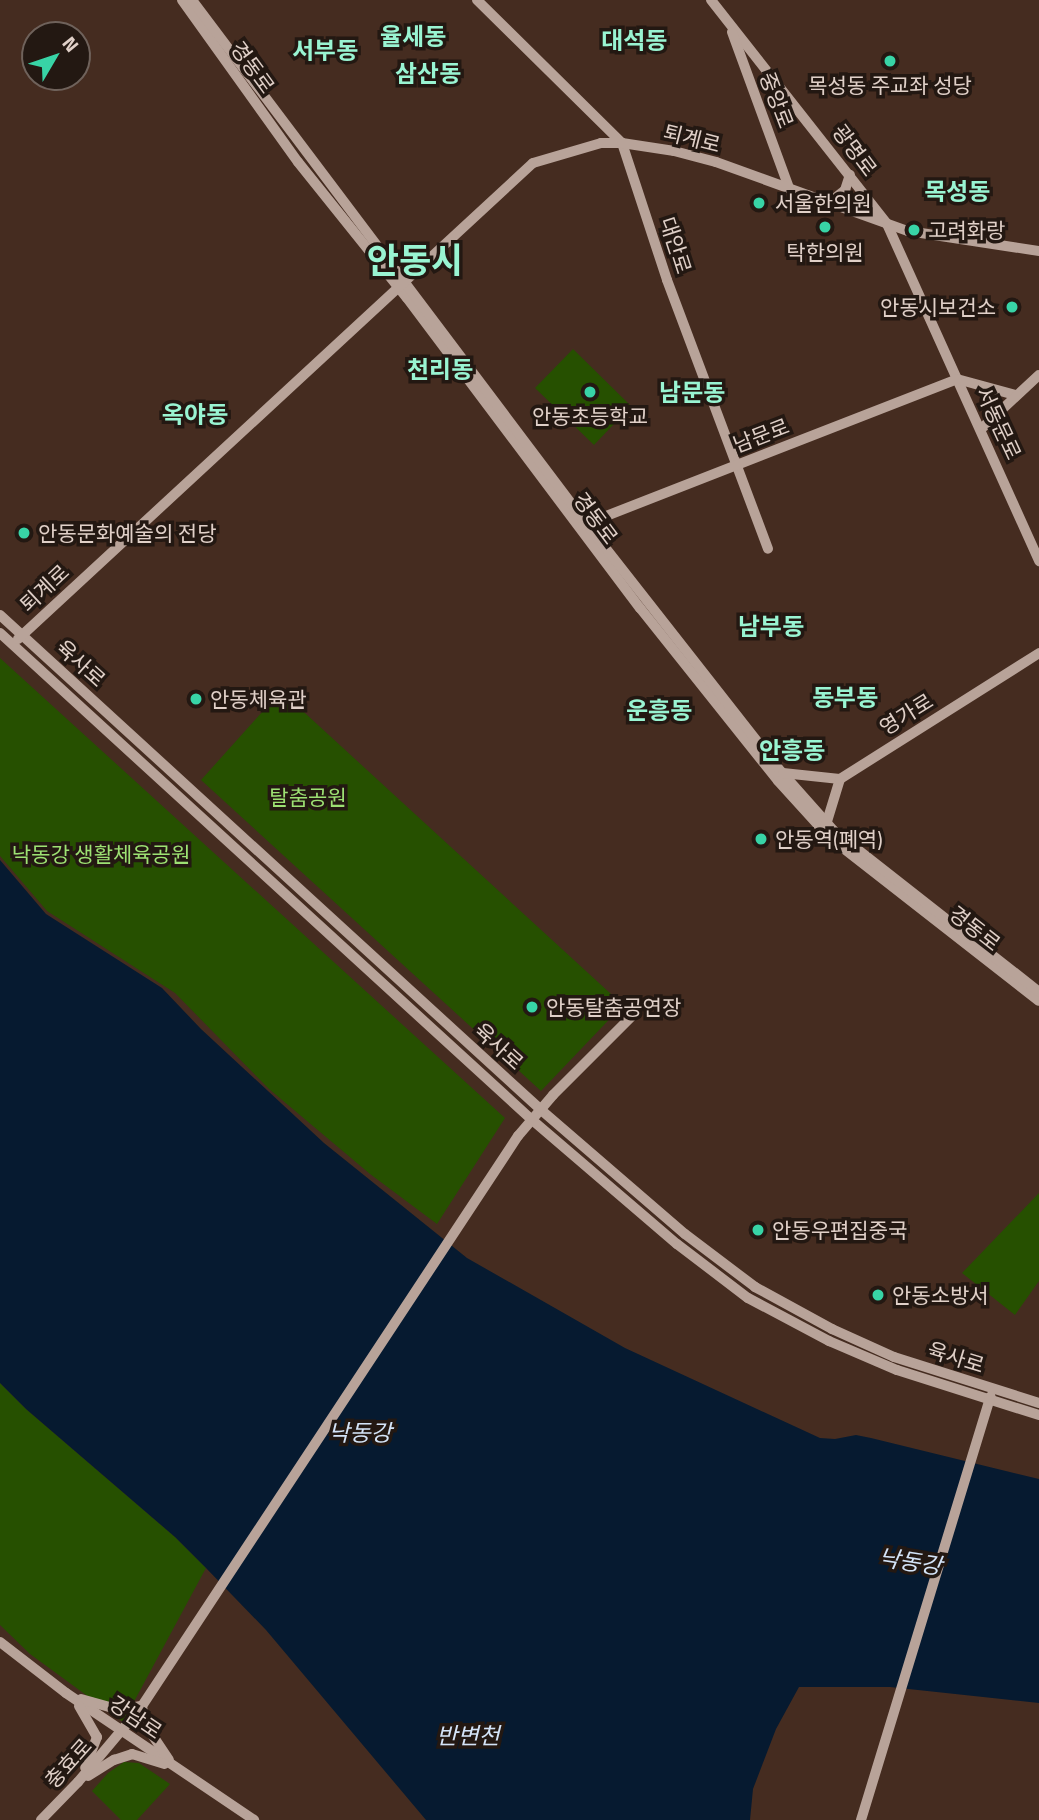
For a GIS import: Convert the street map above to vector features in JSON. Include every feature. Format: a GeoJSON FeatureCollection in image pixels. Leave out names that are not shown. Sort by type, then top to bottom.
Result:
{"type":"FeatureCollection","features":[{"type":"Feature","properties":{"kind":"street","name":"경동로"},"geometry":{"type":"LineString","coordinates":[[182,0],[299,162],[401,284]]}},
{"type":"Feature","properties":{"kind":"street","name":"경동로"},"geometry":{"type":"LineString","coordinates":[[192,0],[401,284],[738,732],[825,827],[1039,1001]]}},
{"type":"Feature","properties":{"kind":"street","name":"대안로"},"geometry":{"type":"LineString","coordinates":[[477,0],[622,143],[667,280],[768,549]]}},
{"type":"Feature","properties":{"kind":"street","name":"광명로"},"geometry":{"type":"LineString","coordinates":[[711,0],[887,224],[957,379]]}},
{"type":"Feature","properties":{"kind":"street","name":"중앙로"},"geometry":{"type":"LineString","coordinates":[[730,25],[789,188]]}},
{"type":"Feature","properties":{"kind":"street","name":"퇴계로"},"geometry":{"type":"LineString","coordinates":[[13,645],[533,163],[601,143],[622,143],[705,159],[925,235],[1039,251]]}},
{"type":"Feature","properties":{"kind":"street"},"geometry":{"type":"LineString","coordinates":[[830,203],[845,190],[850,175]]}},
{"type":"Feature","properties":{"kind":"street"},"geometry":{"type":"LineString","coordinates":[[981,429],[1039,375]]}},
{"type":"Feature","properties":{"kind":"street"},"geometry":{"type":"LineString","coordinates":[[957,379],[1016,395]]}},
{"type":"Feature","properties":{"kind":"street","name":"남문로"},"geometry":{"type":"LineString","coordinates":[[582,525],[957,379]]}},
{"type":"Feature","properties":{"kind":"street","name":"서동문로"},"geometry":{"type":"LineString","coordinates":[[957,379],[1039,561]]}},
{"type":"Feature","properties":{"kind":"street","name":"경동로"},"geometry":{"type":"LineString","coordinates":[[582,525],[825,827]]}},
{"type":"Feature","properties":{"kind":"street","name":"육사로"},"geometry":{"type":"LineString","coordinates":[[0,615],[540,1109],[685,1234],[755,1287],[830,1328],[894,1357],[1039,1403]]}},
{"type":"Feature","properties":{"kind":"street","name":"육사로"},"geometry":{"type":"LineString","coordinates":[[0,633],[531,1119],[677,1244],[748,1298],[829,1341],[897,1370],[1039,1415]]}},
{"type":"Feature","properties":{"kind":"street","name":"영가로"},"geometry":{"type":"LineString","coordinates":[[840,779],[1039,653]]}},
{"type":"Feature","properties":{"kind":"street"},"geometry":{"type":"LineString","coordinates":[[783,773],[840,779],[825,827]]}},
{"type":"Feature","properties":{"kind":"street"},"geometry":{"type":"LineString","coordinates":[[947,926],[956,913]]}},
{"type":"Feature","properties":{"kind":"street","name":"경동로"},"geometry":{"type":"LineString","coordinates":[[947,926],[1039,992]]}},
{"type":"Feature","properties":{"kind":"street"},"geometry":{"type":"LineString","coordinates":[[531,1119],[635,1013]]}},
{"type":"Feature","properties":{"kind":"street","name":"충효로"},"geometry":{"type":"LineString","coordinates":[[41,1820],[78,1782],[142,1706],[517,1136],[531,1119]]}},
{"type":"Feature","properties":{"kind":"street"},"geometry":{"type":"LineString","coordinates":[[861,1820],[994,1388]]}},
{"type":"Feature","properties":{"kind":"street","name":"강남로"},"geometry":{"type":"LineString","coordinates":[[0,1642],[66,1693],[254,1820]]}},
{"type":"Feature","properties":{"kind":"street"},"geometry":{"type":"LineString","coordinates":[[66,1693],[120,1710],[142,1706],[145,1724],[174,1767]]}},
{"type":"Feature","properties":{"kind":"street"},"geometry":{"type":"LineString","coordinates":[[66,1693],[85,1713],[97,1737],[78,1782]]}},
{"type":"Feature","properties":{"kind":"street"},"geometry":{"type":"LineString","coordinates":[[78,1782],[114,1760],[132,1754],[174,1767]]}},
{"type":"Feature","properties":{"kind":"green space"},"geometry":{"type":"Polygon","coordinates":[[[573,349],[631,406],[594,445],[535,388],[573,349]]]}},
{"type":"Feature","properties":{"kind":"green space","name":"낙동강 생활체육공원"},"geometry":{"type":"Polygon","coordinates":[[[0,658],[505,1118],[437,1224],[370,1174],[269,1089],[175,993],[47,911],[0,856],[0,658]]]}},
{"type":"Feature","properties":{"kind":"green space","name":"탈춤공원"},"geometry":{"type":"Polygon","coordinates":[[[281,691],[623,1005],[541,1091],[201,780],[281,691]]]}},
{"type":"Feature","properties":{"kind":"green space"},"geometry":{"type":"Polygon","coordinates":[[[1039,1193],[1039,1281],[1015,1315],[962,1273],[1039,1193]]]}},
{"type":"Feature","properties":{"kind":"green space"},"geometry":{"type":"Polygon","coordinates":[[[0,1383],[26,1409],[175,1537],[206,1568],[123,1722],[30,1654],[0,1625],[0,1383]]]}},
{"type":"Feature","properties":{"kind":"green space"},"geometry":{"type":"Polygon","coordinates":[[[124,1762],[139,1763],[170,1784],[137,1820],[121,1820],[92,1791],[108,1773],[124,1762]]]}},
{"type":"Feature","properties":{"kind":"water","name":"낙동강"},"geometry":{"type":"Polygon","coordinates":[[[0,860],[46,914],[162,988],[201,1029],[324,1143],[467,1258],[625,1348],[820,1438],[835,1439],[856,1435],[1039,1479],[1039,1703],[890,1687],[799,1687],[776,1729],[753,1789],[750,1820],[426,1820],[266,1630],[206,1568],[175,1537],[26,1409],[0,1383],[0,860]]]}},
{"type":"Feature","properties":{"kind":"place","name":"목성동 주교좌 성당"},"geometry":{"type":"Point","coordinates":[890,61]}},
{"type":"Feature","properties":{"kind":"place","name":"서울한의원"},"geometry":{"type":"Point","coordinates":[759,203]}},
{"type":"Feature","properties":{"kind":"place","name":"탁한의원"},"geometry":{"type":"Point","coordinates":[825,227]}},
{"type":"Feature","properties":{"kind":"place","name":"고려화랑"},"geometry":{"type":"Point","coordinates":[914,230]}},
{"type":"Feature","properties":{"kind":"place","name":"안동시보건소"},"geometry":{"type":"Point","coordinates":[1012,307]}},
{"type":"Feature","properties":{"kind":"place","name":"안동초등학교"},"geometry":{"type":"Point","coordinates":[590,392]}},
{"type":"Feature","properties":{"kind":"place","name":"안동문화예술의 전당"},"geometry":{"type":"Point","coordinates":[24,533]}},
{"type":"Feature","properties":{"kind":"place","name":"안동체육관"},"geometry":{"type":"Point","coordinates":[196,699]}},
{"type":"Feature","properties":{"kind":"place","name":"안동역(폐역)"},"geometry":{"type":"Point","coordinates":[761,839]}},
{"type":"Feature","properties":{"kind":"place","name":"안동탈춤공연장"},"geometry":{"type":"Point","coordinates":[532,1007]}},
{"type":"Feature","properties":{"kind":"place","name":"안동우편집중국"},"geometry":{"type":"Point","coordinates":[758,1230]}},
{"type":"Feature","properties":{"kind":"place","name":"안동소방서"},"geometry":{"type":"Point","coordinates":[878,1295]}},
{"type":"Feature","properties":{"kind":"district","name":"율세동"},"geometry":{"type":"Point","coordinates":[413,37]}},
{"type":"Feature","properties":{"kind":"district","name":"대석동"},"geometry":{"type":"Point","coordinates":[634,41]}},
{"type":"Feature","properties":{"kind":"district","name":"서부동"},"geometry":{"type":"Point","coordinates":[325,51]}},
{"type":"Feature","properties":{"kind":"district","name":"삼산동"},"geometry":{"type":"Point","coordinates":[428,74]}},
{"type":"Feature","properties":{"kind":"district","name":"목성동"},"geometry":{"type":"Point","coordinates":[957,192]}},
{"type":"Feature","properties":{"kind":"district","name":"안동시"},"geometry":{"type":"Point","coordinates":[415,260]}},
{"type":"Feature","properties":{"kind":"district","name":"천리동"},"geometry":{"type":"Point","coordinates":[440,370]}},
{"type":"Feature","properties":{"kind":"district","name":"남문동"},"geometry":{"type":"Point","coordinates":[692,393]}},
{"type":"Feature","properties":{"kind":"district","name":"옥야동"},"geometry":{"type":"Point","coordinates":[195,415]}},
{"type":"Feature","properties":{"kind":"district","name":"남부동"},"geometry":{"type":"Point","coordinates":[771,627]}},
{"type":"Feature","properties":{"kind":"district","name":"동부동"},"geometry":{"type":"Point","coordinates":[845,698]}},
{"type":"Feature","properties":{"kind":"district","name":"운흥동"},"geometry":{"type":"Point","coordinates":[659,711]}},
{"type":"Feature","properties":{"kind":"district","name":"안흥동"},"geometry":{"type":"Point","coordinates":[792,751]}},
{"type":"Feature","properties":{"kind":"water label","name":"반변천"},"geometry":{"type":"Point","coordinates":[468,1736]}}]}
